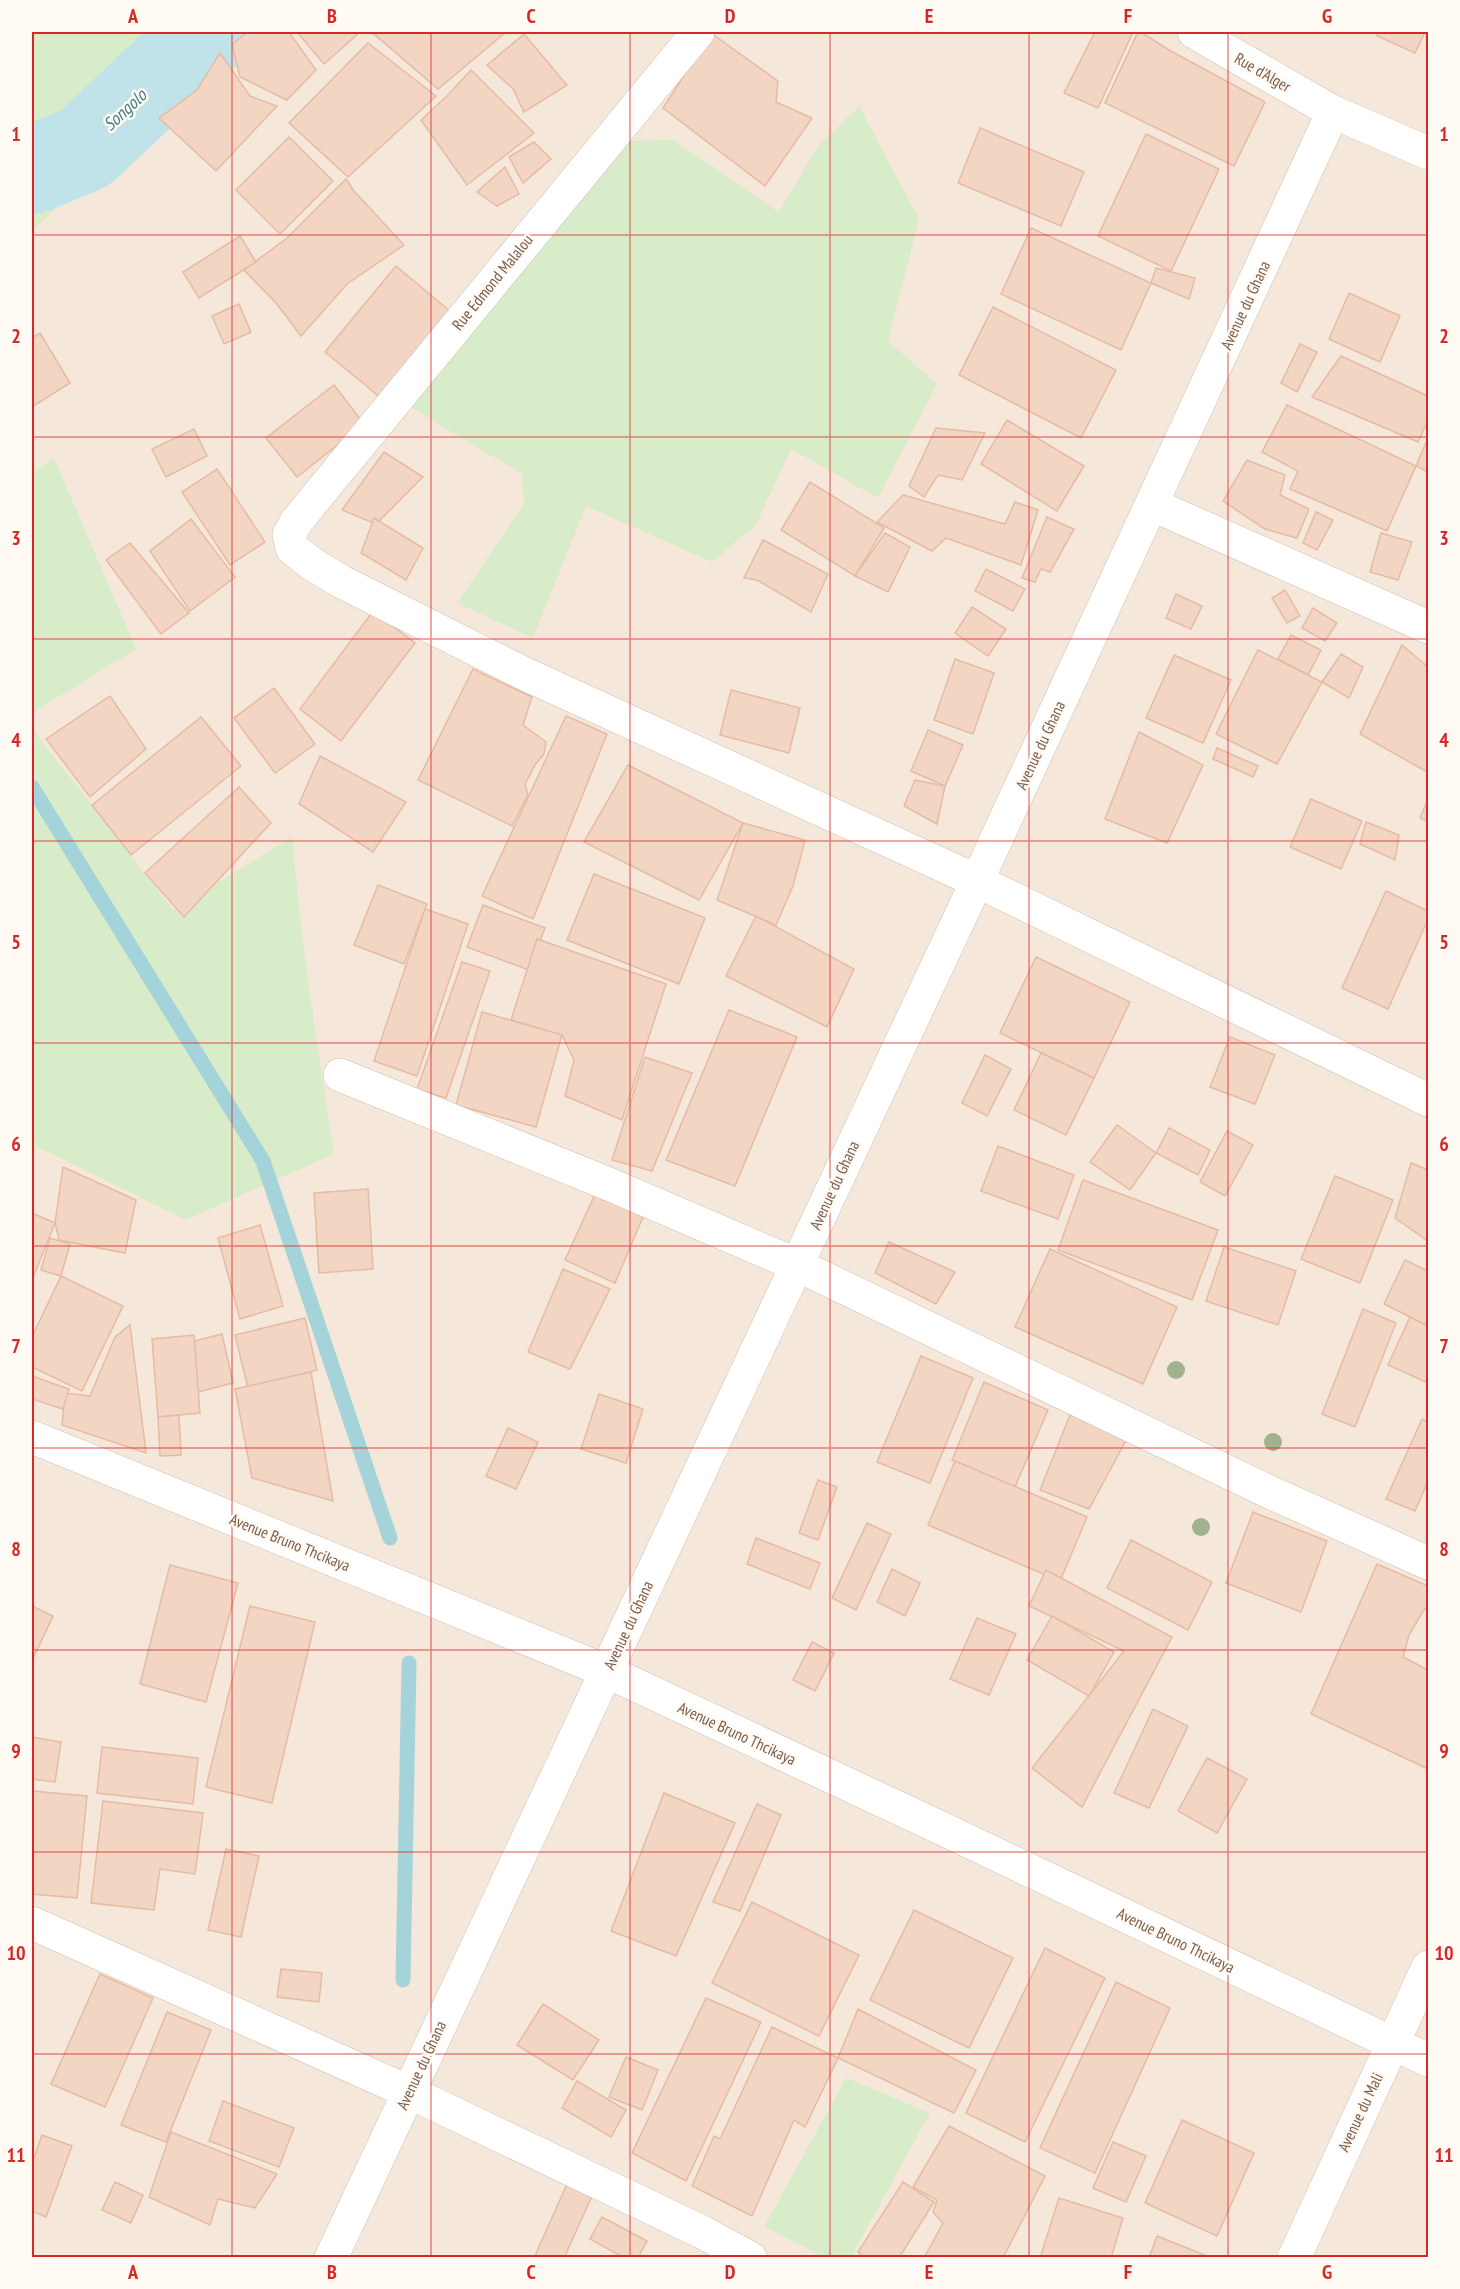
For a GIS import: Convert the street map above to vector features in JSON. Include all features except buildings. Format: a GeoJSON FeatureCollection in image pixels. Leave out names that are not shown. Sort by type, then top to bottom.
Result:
{"type":"FeatureCollection","features":[{"type":"Feature","properties":{"kind":"street","name":"Rue Edmond Malalou"},"geometry":{"type":"LineString","coordinates":[[698,32],[296,522],[289,535],[292,548],[312,564],[342,582],[523,673],[977,881]]}},
{"type":"Feature","properties":{"kind":"street","name":"Rue d'Alger"},"geometry":{"type":"LineString","coordinates":[[1194,32],[1333,112],[1428,153]]}},
{"type":"Feature","properties":{"kind":"street","name":"Avenue du Ghana"},"geometry":{"type":"LineString","coordinates":[[331,2258],[1153,505],[1333,112]]}},
{"type":"Feature","properties":{"kind":"street"},"geometry":{"type":"LineString","coordinates":[[1153,505],[1428,627]]}},
{"type":"Feature","properties":{"kind":"street"},"geometry":{"type":"LineString","coordinates":[[977,881],[1428,1100]]}},
{"type":"Feature","properties":{"kind":"street"},"geometry":{"type":"LineString","coordinates":[[340,1075],[611,1185],[796,1265],[1265,1490],[1428,1563]]}},
{"type":"Feature","properties":{"kind":"street","name":"Avenue Bruno Thcikaya"},"geometry":{"type":"LineString","coordinates":[[32,1437],[606,1671],[1428,2060]]}},
{"type":"Feature","properties":{"kind":"street"},"geometry":{"type":"LineString","coordinates":[[32,1923],[409,2092],[702,2232],[750,2258]]}},
{"type":"Feature","properties":{"kind":"street","name":"Avenue du Mali"},"geometry":{"type":"LineString","coordinates":[[1294,2258],[1428,1967]]}},
{"type":"Feature","properties":{"kind":"shaded area"},"geometry":{"type":"Polygon","coordinates":[[[32,32],[1428,32],[1428,2257],[32,2257],[32,32]]]}},
{"type":"Feature","properties":{"kind":"green space"},"geometry":{"type":"Polygon","coordinates":[[[32,32],[240,32],[32,231],[32,32]]]}},
{"type":"Feature","properties":{"kind":"green space"},"geometry":{"type":"Polygon","coordinates":[[[859,106],[919,219],[888,341],[937,384],[878,498],[791,449],[756,525],[712,562],[586,506],[533,638],[457,603],[524,503],[522,474],[400,401],[628,141],[674,140],[779,212],[818,146],[859,106]]]}},
{"type":"Feature","properties":{"kind":"green space"},"geometry":{"type":"Polygon","coordinates":[[[54,458],[136,649],[32,713],[32,472],[54,458]]]}},
{"type":"Feature","properties":{"kind":"green space"},"geometry":{"type":"Polygon","coordinates":[[[32,728],[173,910],[292,837],[305,960],[334,1154],[186,1220],[32,1144],[32,728]]]}},
{"type":"Feature","properties":{"kind":"green space"},"geometry":{"type":"Polygon","coordinates":[[[846,2078],[930,2113],[851,2257],[824,2257],[764,2227],[846,2078]]]}},
{"type":"Feature","properties":{"kind":"waterway","name":"Songolo"},"geometry":{"type":"LineString","coordinates":[[32,170],[85,148],[208,32]]}},
{"type":"Feature","properties":{"kind":"waterway"},"geometry":{"type":"LineString","coordinates":[[32,787],[263,1161],[390,1538]]}},
{"type":"Feature","properties":{"kind":"waterway"},"geometry":{"type":"LineString","coordinates":[[403,1980],[409,1663]]}}]}
